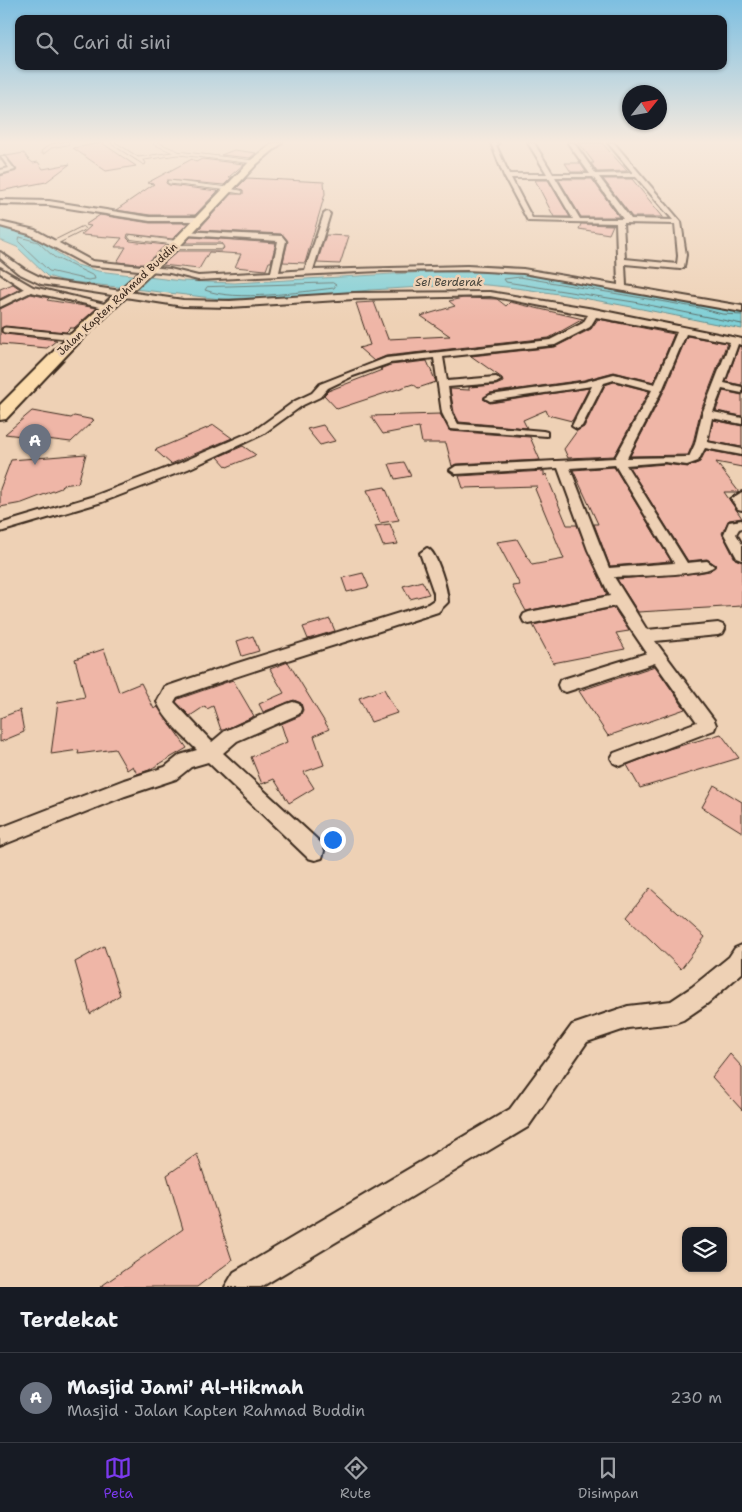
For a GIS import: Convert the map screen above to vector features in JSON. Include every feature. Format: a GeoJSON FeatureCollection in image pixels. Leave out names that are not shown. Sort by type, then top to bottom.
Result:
{"type":"FeatureCollection","features":[{"type":"Feature","properties":{"kind":"main road","name":"Jalan Kapten Rahmad Buddin"},"geometry":{"type":"LineString","coordinates":[[0,415],[76,336],[174,245],[215,203]]}},
{"type":"Feature","properties":{"kind":"street"},"geometry":{"type":"LineString","coordinates":[[49,203],[150,219],[197,220]]}},
{"type":"Feature","properties":{"kind":"street"},"geometry":{"type":"LineString","coordinates":[[521,203],[529,220],[678,222]]}},
{"type":"Feature","properties":{"kind":"street"},"geometry":{"type":"LineString","coordinates":[[567,203],[578,221]]}},
{"type":"Feature","properties":{"kind":"street"},"geometry":{"type":"LineString","coordinates":[[615,203],[629,222]]}},
{"type":"Feature","properties":{"kind":"street"},"geometry":{"type":"LineString","coordinates":[[621,261],[680,267],[682,256],[678,222],[662,203]]}},
{"type":"Feature","properties":{"kind":"street"},"geometry":{"type":"LineString","coordinates":[[308,272],[327,214]]}},
{"type":"Feature","properties":{"kind":"street"},"geometry":{"type":"LineString","coordinates":[[618,222],[622,287]]}},
{"type":"Feature","properties":{"kind":"street"},"geometry":{"type":"LineString","coordinates":[[0,224],[32,232],[90,263],[145,272],[170,272],[188,277],[208,279],[308,272],[467,268],[523,271],[742,309]]}},
{"type":"Feature","properties":{"kind":"street"},"geometry":{"type":"LineString","coordinates":[[186,233],[279,238],[282,241],[275,274]]}},
{"type":"Feature","properties":{"kind":"street"},"geometry":{"type":"LineString","coordinates":[[0,254],[21,271],[44,282],[205,305],[354,296],[490,294],[594,312],[738,341],[732,362],[719,385],[708,414],[698,455],[694,459],[687,462],[665,459],[456,470]]}},
{"type":"Feature","properties":{"kind":"street"},"geometry":{"type":"LineString","coordinates":[[0,270],[30,289],[109,306]]}},
{"type":"Feature","properties":{"kind":"street"},"geometry":{"type":"LineString","coordinates":[[0,304],[30,289]]}},
{"type":"Feature","properties":{"kind":"street"},"geometry":{"type":"LineString","coordinates":[[0,528],[98,499],[184,466],[259,432],[292,407],[316,395],[324,386],[350,374],[389,360],[552,343],[587,325],[594,312]]}},
{"type":"Feature","properties":{"kind":"street"},"geometry":{"type":"LineString","coordinates":[[620,462],[658,388],[683,330]]}},
{"type":"Feature","properties":{"kind":"street"},"geometry":{"type":"LineString","coordinates":[[438,354],[449,417],[457,429],[543,434]]}},
{"type":"Feature","properties":{"kind":"street"},"geometry":{"type":"LineString","coordinates":[[490,398],[523,395],[600,382],[614,377],[658,388]]}},
{"type":"Feature","properties":{"kind":"street"},"geometry":{"type":"LineString","coordinates":[[443,384],[496,380]]}},
{"type":"Feature","properties":{"kind":"street"},"geometry":{"type":"LineString","coordinates":[[577,426],[600,382]]}},
{"type":"Feature","properties":{"kind":"street"},"geometry":{"type":"LineString","coordinates":[[719,385],[742,390]]}},
{"type":"Feature","properties":{"kind":"street"},"geometry":{"type":"LineString","coordinates":[[708,414],[742,421]]}},
{"type":"Feature","properties":{"kind":"street"},"geometry":{"type":"LineString","coordinates":[[701,444],[742,452]]}},
{"type":"Feature","properties":{"kind":"street"},"geometry":{"type":"LineString","coordinates":[[620,462],[684,569]]}},
{"type":"Feature","properties":{"kind":"street"},"geometry":{"type":"LineString","coordinates":[[563,465],[605,573],[618,600],[688,692],[708,725],[620,758]]}},
{"type":"Feature","properties":{"kind":"street"},"geometry":{"type":"LineString","coordinates":[[742,496],[737,499],[742,506]]}},
{"type":"Feature","properties":{"kind":"street"},"geometry":{"type":"LineString","coordinates":[[742,524],[734,525],[730,534],[742,555]]}},
{"type":"Feature","properties":{"kind":"street"},"geometry":{"type":"LineString","coordinates":[[315,851],[211,753],[174,715],[165,702],[171,692],[250,664],[307,649],[433,608],[441,602],[441,593],[426,553]]}},
{"type":"Feature","properties":{"kind":"street"},"geometry":{"type":"LineString","coordinates":[[605,573],[707,566]]}},
{"type":"Feature","properties":{"kind":"street"},"geometry":{"type":"LineString","coordinates":[[529,618],[618,600]]}},
{"type":"Feature","properties":{"kind":"street"},"geometry":{"type":"LineString","coordinates":[[644,636],[718,629]]}},
{"type":"Feature","properties":{"kind":"street"},"geometry":{"type":"LineString","coordinates":[[566,685],[659,656]]}},
{"type":"Feature","properties":{"kind":"street"},"geometry":{"type":"LineString","coordinates":[[0,837],[115,791],[170,774],[186,761],[211,753],[231,736],[293,709]]}},
{"type":"Feature","properties":{"kind":"street"},"geometry":{"type":"LineString","coordinates":[[239,1287],[244,1282],[519,1118],[580,1033],[628,1017],[675,1012],[728,970],[742,955]]}},
{"type":"Feature","properties":{"kind":"lane"},"geometry":{"type":"LineString","coordinates":[[52,244],[82,229]]}},
{"type":"Feature","properties":{"kind":"lane"},"geometry":{"type":"LineString","coordinates":[[131,238],[174,245],[221,247]]}},
{"type":"Feature","properties":{"kind":"lane"},"geometry":{"type":"LineString","coordinates":[[5,330],[76,336]]}},
{"type":"Feature","properties":{"kind":"water","name":"Sei Berderak"},"geometry":{"type":"Polygon","coordinates":[[[0,227],[39,236],[56,252],[77,265],[98,271],[181,281],[235,283],[428,272],[513,272],[706,304],[722,309],[742,310],[742,329],[576,297],[475,284],[370,290],[309,296],[221,299],[65,281],[47,276],[17,247],[0,240],[0,227]]]}},
{"type":"Feature","properties":{"kind":"building"},"geometry":{"type":"Polygon","coordinates":[[[126,203],[206,203],[195,215],[150,215],[116,210],[126,203]]]}},
{"type":"Feature","properties":{"kind":"building"},"geometry":{"type":"Polygon","coordinates":[[[223,203],[322,203],[305,263],[283,262],[288,241],[282,234],[198,230],[223,203]]]}},
{"type":"Feature","properties":{"kind":"building"},"geometry":{"type":"Polygon","coordinates":[[[547,203],[562,203],[570,217],[554,217],[547,203]]]}},
{"type":"Feature","properties":{"kind":"building"},"geometry":{"type":"Polygon","coordinates":[[[573,203],[609,203],[619,217],[581,217],[573,203]]]}},
{"type":"Feature","properties":{"kind":"building"},"geometry":{"type":"Polygon","coordinates":[[[621,203],[652,203],[663,217],[632,217],[621,203]]]}},
{"type":"Feature","properties":{"kind":"building"},"geometry":{"type":"Polygon","coordinates":[[[100,215],[150,223],[188,223],[173,239],[128,234],[127,238],[130,241],[166,245],[145,264],[117,262],[126,247],[115,247],[122,238],[81,235],[91,226],[85,225],[100,215]]]}},
{"type":"Feature","properties":{"kind":"building"},"geometry":{"type":"Polygon","coordinates":[[[581,224],[613,225],[609,234],[579,229],[581,224]]]}},
{"type":"Feature","properties":{"kind":"building"},"geometry":{"type":"Polygon","coordinates":[[[326,235],[349,236],[340,264],[317,263],[326,235]]]}},
{"type":"Feature","properties":{"kind":"building"},"geometry":{"type":"Polygon","coordinates":[[[191,237],[276,243],[271,262],[269,262],[266,270],[235,267],[241,254],[209,252],[199,269],[162,265],[178,251],[221,251],[224,248],[221,243],[185,243],[191,237]]]}},
{"type":"Feature","properties":{"kind":"building"},"geometry":{"type":"Polygon","coordinates":[[[13,284],[20,289],[0,299],[0,289],[13,284]]]}},
{"type":"Feature","properties":{"kind":"building"},"geometry":{"type":"Polygon","coordinates":[[[31,294],[49,298],[47,300],[97,308],[74,328],[70,328],[66,332],[5,326],[1,328],[1,332],[5,334],[57,340],[47,348],[0,344],[0,309],[31,294]]]}},
{"type":"Feature","properties":{"kind":"building"},"geometry":{"type":"Polygon","coordinates":[[[463,298],[497,299],[506,306],[510,302],[583,319],[549,338],[386,356],[374,361],[359,348],[370,345],[356,303],[374,302],[388,339],[450,336],[421,316],[455,306],[449,301],[463,298]]]}},
{"type":"Feature","properties":{"kind":"building"},"geometry":{"type":"Polygon","coordinates":[[[598,319],[674,334],[654,382],[614,372],[584,380],[490,393],[483,399],[490,403],[589,388],[572,421],[548,415],[546,410],[523,420],[527,428],[459,422],[454,412],[450,389],[469,390],[469,387],[496,385],[503,382],[502,378],[471,356],[555,347],[591,329],[598,319]]]}},
{"type":"Feature","properties":{"kind":"building"},"geometry":{"type":"Polygon","coordinates":[[[687,336],[727,343],[700,413],[693,443],[688,455],[630,456],[665,389],[687,336]]]}},
{"type":"Feature","properties":{"kind":"building"},"geometry":{"type":"Polygon","coordinates":[[[739,346],[742,347],[742,385],[726,382],[739,346]]]}},
{"type":"Feature","properties":{"kind":"building"},"geometry":{"type":"Polygon","coordinates":[[[427,361],[436,382],[418,388],[413,384],[337,409],[324,395],[328,391],[382,370],[380,369],[390,365],[427,361]]]}},
{"type":"Feature","properties":{"kind":"building"},"geometry":{"type":"Polygon","coordinates":[[[614,382],[649,391],[614,456],[568,458],[564,449],[577,431],[584,427],[605,385],[614,382]]]}},
{"type":"Feature","properties":{"kind":"building"},"geometry":{"type":"Polygon","coordinates":[[[723,391],[742,395],[742,416],[716,411],[723,391]]]}},
{"type":"Feature","properties":{"kind":"building"},"geometry":{"type":"Polygon","coordinates":[[[32,411],[94,420],[71,442],[5,434],[32,411]]]}},
{"type":"Feature","properties":{"kind":"building"},"geometry":{"type":"Polygon","coordinates":[[[440,414],[450,431],[530,437],[540,460],[456,464],[452,466],[446,443],[422,443],[419,427],[383,434],[371,416],[440,414]]]}},
{"type":"Feature","properties":{"kind":"building"},"geometry":{"type":"Polygon","coordinates":[[[713,420],[742,426],[742,447],[709,441],[713,420]]]}},
{"type":"Feature","properties":{"kind":"building"},"geometry":{"type":"Polygon","coordinates":[[[214,425],[232,438],[171,464],[155,450],[214,425]]]}},
{"type":"Feature","properties":{"kind":"building"},"geometry":{"type":"Polygon","coordinates":[[[323,425],[335,441],[320,445],[307,429],[323,425]]]}},
{"type":"Feature","properties":{"kind":"building"},"geometry":{"type":"Polygon","coordinates":[[[243,446],[256,455],[227,467],[218,457],[243,446]]]}},
{"type":"Feature","properties":{"kind":"building"},"geometry":{"type":"Polygon","coordinates":[[[706,450],[742,457],[742,467],[716,462],[739,492],[724,492],[742,518],[729,520],[722,533],[735,559],[742,562],[742,606],[638,612],[617,579],[698,573],[710,571],[716,565],[707,559],[688,561],[629,467],[665,464],[688,467],[700,462],[706,450]]]}},
{"type":"Feature","properties":{"kind":"building"},"geometry":{"type":"Polygon","coordinates":[[[86,454],[78,483],[62,485],[61,488],[22,503],[0,507],[0,489],[11,460],[86,454]]]}},
{"type":"Feature","properties":{"kind":"building"},"geometry":{"type":"Polygon","coordinates":[[[404,462],[411,476],[395,479],[389,464],[404,462]]]}},
{"type":"Feature","properties":{"kind":"building"},"geometry":{"type":"Polygon","coordinates":[[[614,467],[671,561],[610,566],[594,524],[598,524],[573,470],[614,467]]]}},
{"type":"Feature","properties":{"kind":"building"},"geometry":{"type":"Polygon","coordinates":[[[544,471],[544,476],[546,474],[567,525],[577,525],[607,595],[526,611],[512,586],[520,585],[497,542],[517,539],[532,565],[564,559],[535,489],[538,486],[463,488],[459,476],[544,471]]]}},
{"type":"Feature","properties":{"kind":"building"},"geometry":{"type":"Polygon","coordinates":[[[385,487],[399,520],[380,523],[367,490],[385,487]]]}},
{"type":"Feature","properties":{"kind":"building"},"geometry":{"type":"Polygon","coordinates":[[[390,524],[398,544],[383,546],[375,526],[390,524]]]}},
{"type":"Feature","properties":{"kind":"building"},"geometry":{"type":"Polygon","coordinates":[[[363,573],[369,587],[347,592],[342,578],[363,573]]]}},
{"type":"Feature","properties":{"kind":"building"},"geometry":{"type":"Polygon","coordinates":[[[422,581],[429,594],[410,599],[403,586],[422,581]]]}},
{"type":"Feature","properties":{"kind":"building"},"geometry":{"type":"Polygon","coordinates":[[[614,608],[629,631],[616,633],[625,649],[553,663],[533,625],[614,608]]]}},
{"type":"Feature","properties":{"kind":"building"},"geometry":{"type":"Polygon","coordinates":[[[330,619],[335,631],[308,639],[303,627],[330,619]]]}},
{"type":"Feature","properties":{"kind":"building"},"geometry":{"type":"Polygon","coordinates":[[[253,636],[259,651],[242,656],[237,641],[253,636]]]}},
{"type":"Feature","properties":{"kind":"building"},"geometry":{"type":"Polygon","coordinates":[[[104,649],[119,692],[141,683],[154,709],[158,707],[187,748],[149,770],[137,774],[133,766],[127,770],[115,749],[78,754],[79,750],[51,754],[58,702],[85,697],[75,659],[104,649]]]}},
{"type":"Feature","properties":{"kind":"building"},"geometry":{"type":"Polygon","coordinates":[[[288,662],[329,729],[314,736],[324,765],[304,772],[314,788],[289,803],[274,779],[262,784],[251,757],[287,742],[281,724],[300,716],[303,710],[301,703],[294,700],[263,712],[259,704],[284,693],[270,669],[288,662]]]}},
{"type":"Feature","properties":{"kind":"building"},"geometry":{"type":"Polygon","coordinates":[[[655,666],[685,709],[608,736],[579,691],[655,666]]]}},
{"type":"Feature","properties":{"kind":"building"},"geometry":{"type":"Polygon","coordinates":[[[233,680],[254,716],[224,730],[221,730],[213,706],[207,709],[205,706],[190,716],[176,702],[178,699],[233,680]]]}},
{"type":"Feature","properties":{"kind":"building"},"geometry":{"type":"Polygon","coordinates":[[[384,689],[397,713],[371,722],[359,698],[384,689]]]}},
{"type":"Feature","properties":{"kind":"building"},"geometry":{"type":"Polygon","coordinates":[[[20,710],[24,732],[0,742],[0,718],[20,710]]]}},
{"type":"Feature","properties":{"kind":"building"},"geometry":{"type":"Polygon","coordinates":[[[721,734],[739,758],[640,788],[627,765],[669,749],[721,734]]]}},
{"type":"Feature","properties":{"kind":"building"},"geometry":{"type":"Polygon","coordinates":[[[714,785],[742,802],[742,832],[702,807],[714,785]]]}},
{"type":"Feature","properties":{"kind":"building"},"geometry":{"type":"Polygon","coordinates":[[[650,888],[705,937],[681,969],[627,917],[650,888]]]}},
{"type":"Feature","properties":{"kind":"building"},"geometry":{"type":"Polygon","coordinates":[[[104,946],[120,995],[90,1014],[75,962],[104,946]]]}},
{"type":"Feature","properties":{"kind":"building"},"geometry":{"type":"Polygon","coordinates":[[[730,1054],[742,1067],[742,1110],[712,1077],[730,1054]]]}},
{"type":"Feature","properties":{"kind":"building"},"geometry":{"type":"Polygon","coordinates":[[[197,1154],[232,1260],[197,1287],[100,1287],[183,1229],[167,1175],[197,1154]]]}},
{"type":"Feature","properties":{"kind":"place","name":"Masjid Jami' Al-Hikmah"},"geometry":{"type":"Point","coordinates":[35,465]}}]}
